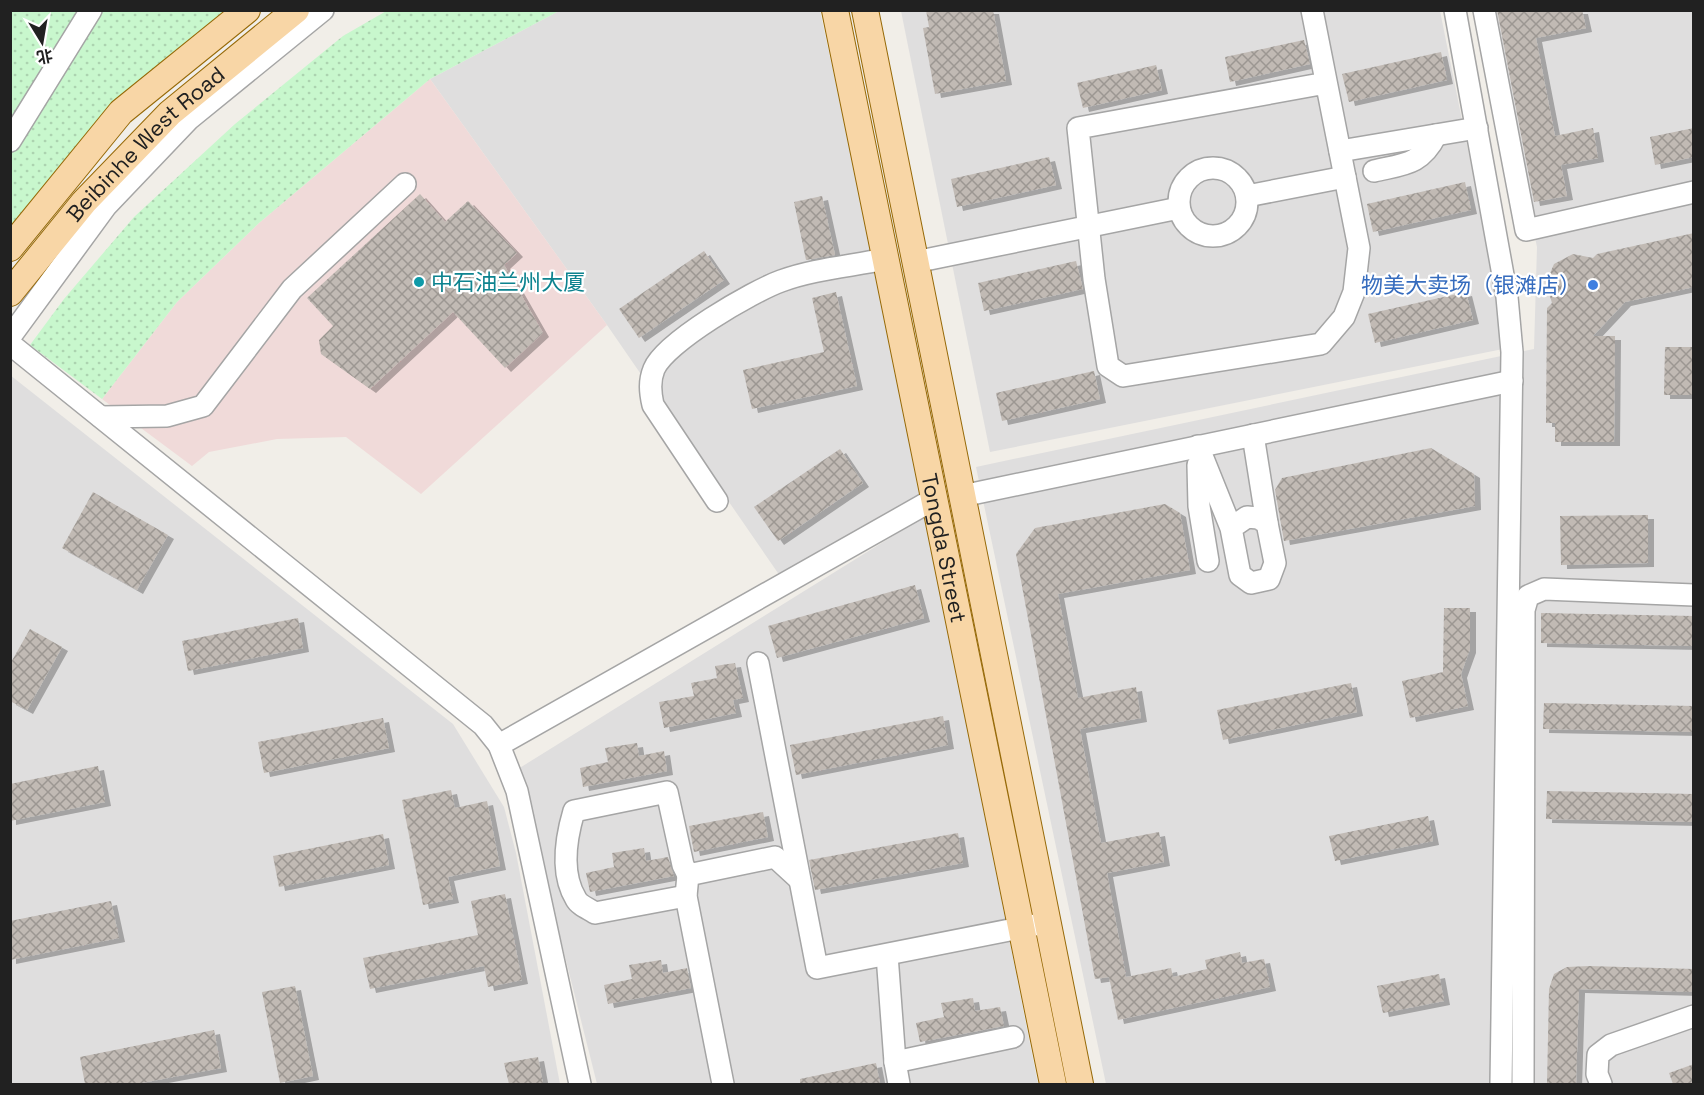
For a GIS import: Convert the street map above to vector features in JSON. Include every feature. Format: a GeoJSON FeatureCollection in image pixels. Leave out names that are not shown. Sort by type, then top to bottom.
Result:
{"type":"FeatureCollection","features":[{"type":"Feature","properties":{"kind":"main road","name":"Beibinhe West Road"},"geometry":{"type":"LineString","coordinates":[[10,248],[121,112],[247,10]]}},
{"type":"Feature","properties":{"kind":"main road","name":"Beibinhe West Road"},"geometry":{"type":"LineString","coordinates":[[10,293],[84,202],[170,113],[296,10]]}},
{"type":"Feature","properties":{"kind":"main road","name":"Tongda Street"},"geometry":{"type":"LineString","coordinates":[[835,10],[1053,1084]]}},
{"type":"Feature","properties":{"kind":"main road","name":"Tongda Street"},"geometry":{"type":"LineString","coordinates":[[865,10],[1080,1084]]}},
{"type":"Feature","properties":{"kind":"street"},"geometry":{"type":"LineString","coordinates":[[10,141],[91,10]]}},
{"type":"Feature","properties":{"kind":"street"},"geometry":{"type":"LineString","coordinates":[[10,337],[106,206],[189,119],[323,10]]}},
{"type":"Feature","properties":{"kind":"street"},"geometry":{"type":"LineString","coordinates":[[1312,10],[1359,248],[1354,292],[1344,317],[1321,344],[1123,376],[1108,366],[1094,279],[1078,129],[1326,82]]}},
{"type":"Feature","properties":{"kind":"street"},"geometry":{"type":"LineString","coordinates":[[1455,10],[1507,297],[1512,381],[1501,1084]]}},
{"type":"Feature","properties":{"kind":"street"},"geometry":{"type":"LineString","coordinates":[[1484,10],[1526,230],[1694,192]]}},
{"type":"Feature","properties":{"kind":"street"},"geometry":{"type":"LineString","coordinates":[[1340,152],[1477,128]]}},
{"type":"Feature","properties":{"kind":"street"},"geometry":{"type":"LineString","coordinates":[[1374,171],[1418,160],[1430,148],[1436,135]]}},
{"type":"Feature","properties":{"kind":"street"},"geometry":{"type":"LineString","coordinates":[[1207,168],[1220,168],[1233,174],[1242,183],[1247,196],[1247,209],[1241,221],[1232,231],[1219,236],[1206,236],[1193,230],[1184,220],[1179,208],[1180,195],[1185,182],[1195,173],[1207,168]]}},
{"type":"Feature","properties":{"kind":"street"},"geometry":{"type":"LineString","coordinates":[[1247,196],[1345,177]]}},
{"type":"Feature","properties":{"kind":"street"},"geometry":{"type":"LineString","coordinates":[[101,417],[167,416],[203,406],[292,289],[405,184]]}},
{"type":"Feature","properties":{"kind":"street"},"geometry":{"type":"LineString","coordinates":[[915,262],[1179,208]]}},
{"type":"Feature","properties":{"kind":"street"},"geometry":{"type":"LineString","coordinates":[[717,501],[653,405],[649,387],[654,367],[668,351],[737,301],[783,280],[885,259]]}},
{"type":"Feature","properties":{"kind":"street"},"geometry":{"type":"LineString","coordinates":[[10,344],[483,725],[499,745],[517,791],[580,1084]]}},
{"type":"Feature","properties":{"kind":"street"},"geometry":{"type":"LineString","coordinates":[[962,496],[1512,381]]}},
{"type":"Feature","properties":{"kind":"street"},"geometry":{"type":"LineString","coordinates":[[1198,446],[1231,528],[1240,575],[1245,580],[1258,584],[1269,579],[1275,569],[1253,435]]}},
{"type":"Feature","properties":{"kind":"street"},"geometry":{"type":"LineString","coordinates":[[1198,446],[1199,506],[1208,561]]}},
{"type":"Feature","properties":{"kind":"street"},"geometry":{"type":"LineString","coordinates":[[499,745],[934,499]]}},
{"type":"Feature","properties":{"kind":"street"},"geometry":{"type":"LineString","coordinates":[[1231,528],[1247,517],[1258,518],[1267,524]]}},
{"type":"Feature","properties":{"kind":"street"},"geometry":{"type":"LineString","coordinates":[[1523,1084],[1524,622],[1528,596],[1544,589],[1694,595]]}},
{"type":"Feature","properties":{"kind":"street"},"geometry":{"type":"LineString","coordinates":[[758,663],[817,968],[1048,923]]}},
{"type":"Feature","properties":{"kind":"street"},"geometry":{"type":"LineString","coordinates":[[723,1084],[687,886],[683,865],[667,792],[574,811],[566,837],[568,879],[577,901],[595,914],[687,886],[775,857],[800,879]]}},
{"type":"Feature","properties":{"kind":"street"},"geometry":{"type":"LineString","coordinates":[[887,955],[895,1062],[899,1084]]}},
{"type":"Feature","properties":{"kind":"street"},"geometry":{"type":"LineString","coordinates":[[1601,1084],[1597,1074],[1598,1054],[1611,1045],[1694,1016]]}},
{"type":"Feature","properties":{"kind":"street"},"geometry":{"type":"LineString","coordinates":[[895,1062],[1013,1037]]}},
{"type":"Feature","properties":{"kind":"shaded area"},"geometry":{"type":"Polygon","coordinates":[[[559,11],[820,11],[925,493],[780,576],[607,325],[430,79],[559,11]]]}},
{"type":"Feature","properties":{"kind":"shaded area"},"geometry":{"type":"Polygon","coordinates":[[[901,11],[1440,11],[1508,348],[990,452],[901,11]]]}},
{"type":"Feature","properties":{"kind":"shaded area"},"geometry":{"type":"Polygon","coordinates":[[[1487,11],[1693,11],[1693,1084],[1106,1084],[976,467],[1534,349],[1537,247],[1487,11]]]}},
{"type":"Feature","properties":{"kind":"shaded area"},"geometry":{"type":"Polygon","coordinates":[[[430,79],[607,325],[421,494],[346,437],[277,439],[209,452],[192,466],[102,399],[177,302],[259,223],[430,79]]]}},
{"type":"Feature","properties":{"kind":"shaded area"},"geometry":{"type":"Polygon","coordinates":[[[10,375],[453,724],[504,807],[516,853],[560,1084],[11,1084],[10,375]]]}},
{"type":"Feature","properties":{"kind":"shaded area"},"geometry":{"type":"Polygon","coordinates":[[[925,516],[1038,1084],[597,1084],[518,769],[925,516]]]}},
{"type":"Feature","properties":{"kind":"green space"},"geometry":{"type":"Polygon","coordinates":[[[388,10],[559,11],[430,79],[259,223],[177,302],[102,399],[30,345],[64,299],[134,217],[235,124],[343,36],[388,10]]]}},
{"type":"Feature","properties":{"kind":"green space"},"geometry":{"type":"Polygon","coordinates":[[[11,11],[234,11],[11,248],[11,11]]]}},
{"type":"Feature","properties":{"kind":"building"},"geometry":{"type":"Polygon","coordinates":[[[926,10],[993,10],[1006,81],[935,94],[923,28],[929,27],[926,10]]]}},
{"type":"Feature","properties":{"kind":"building"},"geometry":{"type":"Polygon","coordinates":[[[1497,10],[1582,10],[1586,28],[1536,38],[1555,136],[1593,128],[1598,158],[1561,165],[1567,196],[1534,202],[1497,10]]]}},
{"type":"Feature","properties":{"kind":"building"},"geometry":{"type":"Polygon","coordinates":[[[1304,40],[1310,64],[1230,82],[1225,57],[1304,40]]]}},
{"type":"Feature","properties":{"kind":"building"},"geometry":{"type":"Polygon","coordinates":[[[1441,52],[1447,80],[1349,102],[1342,74],[1441,52]]]}},
{"type":"Feature","properties":{"kind":"building"},"geometry":{"type":"Polygon","coordinates":[[[1156,65],[1162,90],[1083,108],[1077,83],[1156,65]]]}},
{"type":"Feature","properties":{"kind":"building"},"geometry":{"type":"Polygon","coordinates":[[[1694,128],[1694,157],[1655,165],[1650,137],[1694,128]]]}},
{"type":"Feature","properties":{"kind":"building"},"geometry":{"type":"Polygon","coordinates":[[[1049,157],[1056,185],[957,207],[951,179],[1049,157]]]}},
{"type":"Feature","properties":{"kind":"building"},"geometry":{"type":"Polygon","coordinates":[[[1465,182],[1471,210],[1373,232],[1367,204],[1465,182]]]}},
{"type":"Feature","properties":{"kind":"building","name":"中石油兰州大厦"},"geometry":{"type":"Polygon","coordinates":[[[420,194],[445,222],[468,201],[517,253],[504,265],[543,333],[505,368],[453,312],[370,389],[321,354],[319,340],[333,326],[307,298],[420,194]]]}},
{"type":"Feature","properties":{"kind":"building"},"geometry":{"type":"Polygon","coordinates":[[[822,196],[835,255],[806,260],[794,202],[822,196]]]}},
{"type":"Feature","properties":{"kind":"building"},"geometry":{"type":"Polygon","coordinates":[[[1694,233],[1694,287],[1625,302],[1593,336],[1615,336],[1614,442],[1555,442],[1555,423],[1546,423],[1547,308],[1552,303],[1546,283],[1554,264],[1573,254],[1593,258],[1597,254],[1694,233]]]}},
{"type":"Feature","properties":{"kind":"building"},"geometry":{"type":"Polygon","coordinates":[[[704,251],[724,280],[639,338],[619,309],[704,251]]]}},
{"type":"Feature","properties":{"kind":"building"},"geometry":{"type":"Polygon","coordinates":[[[1076,261],[1083,289],[984,311],[978,283],[1076,261]]]}},
{"type":"Feature","properties":{"kind":"building"},"geometry":{"type":"Polygon","coordinates":[[[836,292],[857,386],[752,409],[743,370],[824,352],[812,298],[836,292]]]}},
{"type":"Feature","properties":{"kind":"building"},"geometry":{"type":"Polygon","coordinates":[[[1466,292],[1473,320],[1375,343],[1368,314],[1466,292]]]}},
{"type":"Feature","properties":{"kind":"building"},"geometry":{"type":"Polygon","coordinates":[[[1665,347],[1694,347],[1694,395],[1664,395],[1665,347]]]}},
{"type":"Feature","properties":{"kind":"building"},"geometry":{"type":"Polygon","coordinates":[[[1094,371],[1100,399],[1002,421],[996,393],[1094,371]]]}},
{"type":"Feature","properties":{"kind":"building"},"geometry":{"type":"Polygon","coordinates":[[[1431,448],[1474,474],[1475,506],[1284,541],[1275,490],[1282,478],[1431,448]]]}},
{"type":"Feature","properties":{"kind":"building"},"geometry":{"type":"Polygon","coordinates":[[[840,449],[863,483],[778,541],[754,507],[840,449]]]}},
{"type":"Feature","properties":{"kind":"building"},"geometry":{"type":"Polygon","coordinates":[[[93,492],[168,535],[137,590],[62,548],[93,492]]]}},
{"type":"Feature","properties":{"kind":"building"},"geometry":{"type":"Polygon","coordinates":[[[1165,504],[1180,513],[1190,570],[1058,594],[1078,698],[1136,687],[1141,718],[1080,729],[1101,843],[1159,832],[1164,862],[1107,873],[1126,977],[1171,968],[1173,977],[1207,969],[1205,960],[1240,952],[1242,963],[1264,959],[1270,987],[1118,1020],[1109,977],[1095,979],[1016,554],[1035,528],[1165,504]]]}},
{"type":"Feature","properties":{"kind":"building"},"geometry":{"type":"Polygon","coordinates":[[[1648,515],[1648,563],[1561,565],[1560,516],[1648,515]]]}},
{"type":"Feature","properties":{"kind":"building"},"geometry":{"type":"Polygon","coordinates":[[[915,585],[924,618],[777,658],[768,626],[915,585]]]}},
{"type":"Feature","properties":{"kind":"building"},"geometry":{"type":"Polygon","coordinates":[[[1444,608],[1470,608],[1470,649],[1461,674],[1468,706],[1410,718],[1402,681],[1443,672],[1444,608]]]}},
{"type":"Feature","properties":{"kind":"building"},"geometry":{"type":"Polygon","coordinates":[[[1541,613],[1694,616],[1694,646],[1541,643],[1541,613]]]}},
{"type":"Feature","properties":{"kind":"building"},"geometry":{"type":"Polygon","coordinates":[[[298,618],[303,648],[188,671],[182,641],[298,618]]]}},
{"type":"Feature","properties":{"kind":"building"},"geometry":{"type":"Polygon","coordinates":[[[30,629],[62,647],[27,710],[10,701],[10,664],[30,629]]]}},
{"type":"Feature","properties":{"kind":"building"},"geometry":{"type":"Polygon","coordinates":[[[735,663],[743,698],[733,700],[736,713],[664,728],[659,702],[694,696],[691,683],[717,678],[715,666],[735,663]]]}},
{"type":"Feature","properties":{"kind":"building"},"geometry":{"type":"Polygon","coordinates":[[[1351,683],[1357,712],[1223,740],[1217,710],[1351,683]]]}},
{"type":"Feature","properties":{"kind":"building"},"geometry":{"type":"Polygon","coordinates":[[[1544,703],[1694,706],[1694,732],[1543,729],[1544,703]]]}},
{"type":"Feature","properties":{"kind":"building"},"geometry":{"type":"Polygon","coordinates":[[[943,716],[948,745],[796,775],[790,745],[943,716]]]}},
{"type":"Feature","properties":{"kind":"building"},"geometry":{"type":"Polygon","coordinates":[[[383,718],[389,748],[264,773],[258,742],[383,718]]]}},
{"type":"Feature","properties":{"kind":"building"},"geometry":{"type":"Polygon","coordinates":[[[637,743],[639,756],[664,751],[667,771],[583,787],[580,768],[608,762],[605,748],[637,743]]]}},
{"type":"Feature","properties":{"kind":"building"},"geometry":{"type":"Polygon","coordinates":[[[98,766],[105,802],[10,821],[10,784],[98,766]]]}},
{"type":"Feature","properties":{"kind":"building"},"geometry":{"type":"Polygon","coordinates":[[[451,790],[455,808],[487,801],[500,866],[448,877],[453,899],[423,905],[402,800],[451,790]]]}},
{"type":"Feature","properties":{"kind":"building"},"geometry":{"type":"Polygon","coordinates":[[[1547,791],[1694,794],[1694,822],[1546,819],[1547,791]]]}},
{"type":"Feature","properties":{"kind":"building"},"geometry":{"type":"Polygon","coordinates":[[[763,812],[768,837],[694,852],[689,826],[763,812]]]}},
{"type":"Feature","properties":{"kind":"building"},"geometry":{"type":"Polygon","coordinates":[[[1428,816],[1433,841],[1335,861],[1329,836],[1428,816]]]}},
{"type":"Feature","properties":{"kind":"building"},"geometry":{"type":"Polygon","coordinates":[[[958,833],[963,863],[815,890],[809,860],[958,833]]]}},
{"type":"Feature","properties":{"kind":"building"},"geometry":{"type":"Polygon","coordinates":[[[383,834],[389,865],[279,887],[273,856],[383,834]]]}},
{"type":"Feature","properties":{"kind":"building"},"geometry":{"type":"Polygon","coordinates":[[[644,848],[646,861],[668,857],[674,876],[590,892],[586,873],[614,867],[612,853],[644,848]]]}},
{"type":"Feature","properties":{"kind":"building"},"geometry":{"type":"Polygon","coordinates":[[[505,894],[522,980],[488,987],[484,966],[370,989],[363,958],[478,935],[471,901],[505,894]]]}},
{"type":"Feature","properties":{"kind":"building"},"geometry":{"type":"Polygon","coordinates":[[[111,901],[119,938],[10,960],[10,921],[111,901]]]}},
{"type":"Feature","properties":{"kind":"building"},"geometry":{"type":"Polygon","coordinates":[[[661,960],[663,973],[687,968],[691,988],[608,1004],[604,985],[632,979],[629,965],[661,960]]]}},
{"type":"Feature","properties":{"kind":"building"},"geometry":{"type":"Polygon","coordinates":[[[1567,967],[1694,969],[1694,992],[1579,989],[1576,1084],[1547,1084],[1549,989],[1554,974],[1567,967]]]}},
{"type":"Feature","properties":{"kind":"building"},"geometry":{"type":"Polygon","coordinates":[[[1439,974],[1444,1001],[1383,1013],[1377,986],[1439,974]]]}},
{"type":"Feature","properties":{"kind":"building"},"geometry":{"type":"Polygon","coordinates":[[[295,986],[313,1076],[280,1083],[262,992],[295,986]]]}},
{"type":"Feature","properties":{"kind":"building"},"geometry":{"type":"Polygon","coordinates":[[[973,998],[975,1011],[1000,1007],[1004,1026],[920,1042],[916,1023],[944,1017],[941,1003],[973,998]]]}},
{"type":"Feature","properties":{"kind":"building"},"geometry":{"type":"Polygon","coordinates":[[[214,1030],[221,1068],[136,1084],[85,1084],[80,1057],[214,1030]]]}},
{"type":"Feature","properties":{"kind":"building"},"geometry":{"type":"Polygon","coordinates":[[[538,1057],[543,1084],[509,1084],[504,1063],[538,1057]]]}},
{"type":"Feature","properties":{"kind":"building"},"geometry":{"type":"Polygon","coordinates":[[[876,1063],[880,1084],[800,1084],[800,1079],[876,1063]]]}},
{"type":"Feature","properties":{"kind":"building"},"geometry":{"type":"Polygon","coordinates":[[[1694,1064],[1694,1084],[1673,1084],[1669,1073],[1694,1064]]]}},
{"type":"Feature","properties":{"kind":"place","name":"中石油兰州大厦"},"geometry":{"type":"Point","coordinates":[419,282]}},
{"type":"Feature","properties":{"kind":"place","name":"物美大卖场（银滩店）"},"geometry":{"type":"Point","coordinates":[1593,285]}}]}
